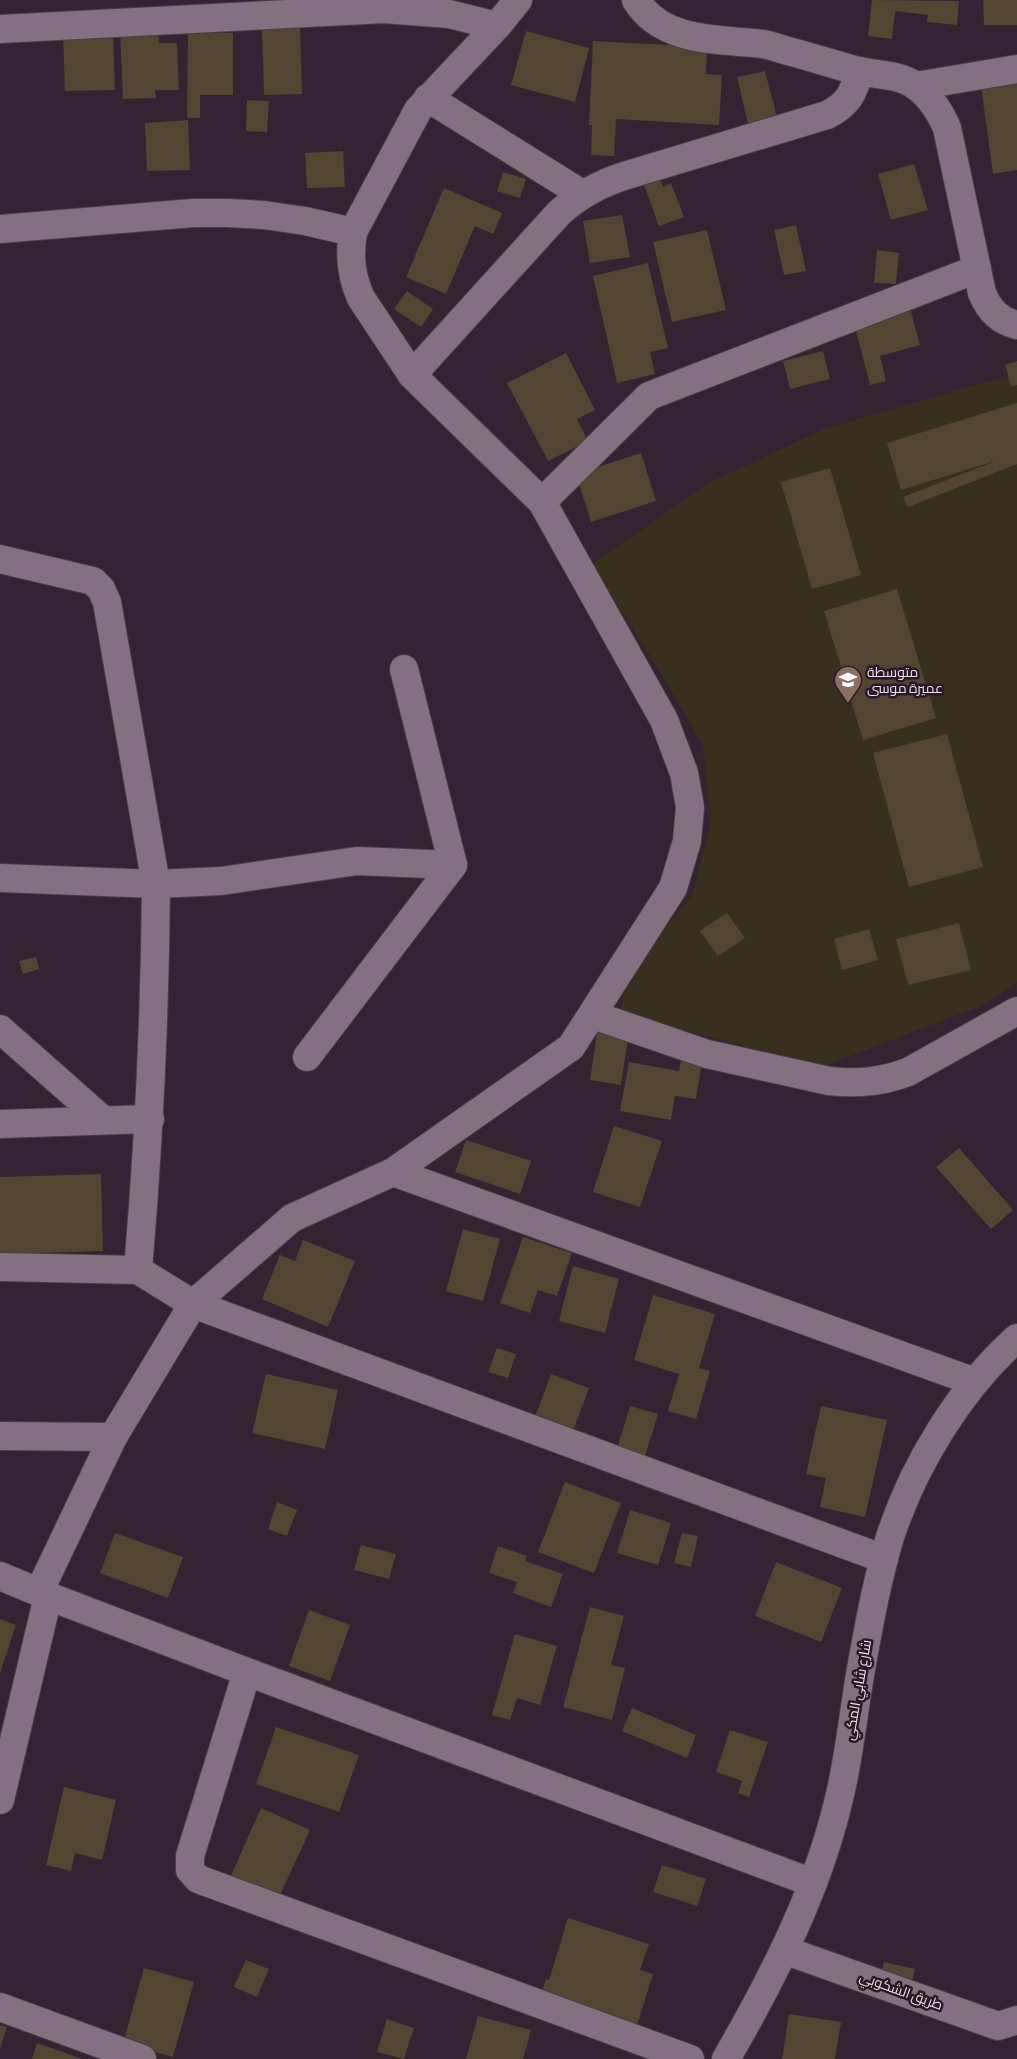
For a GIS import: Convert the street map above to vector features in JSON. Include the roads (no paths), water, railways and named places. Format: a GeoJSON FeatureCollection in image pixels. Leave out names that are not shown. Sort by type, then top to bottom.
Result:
{"type":"FeatureCollection","features":[{"type":"Feature","properties":{"kind":"street"},"geometry":{"type":"LineString","coordinates":[[0,1800],[44,1594],[113,1437],[193,1304],[292,1218],[393,1172],[570,1047],[593,1015],[673,888],[687,841],[690,807],[684,773],[664,720],[542,502],[412,375],[362,298],[355,284],[351,269],[350,251],[353,232],[410,122],[428,98],[497,26],[518,0]]}},
{"type":"Feature","properties":{"kind":"street"},"geometry":{"type":"LineString","coordinates":[[636,0],[651,18],[667,28],[684,35],[764,44],[860,71],[902,78],[916,86],[940,112],[947,128],[982,293],[992,311],[1000,318],[1017,325]]}},
{"type":"Feature","properties":{"kind":"street"},"geometry":{"type":"LineString","coordinates":[[0,29],[391,5],[449,14],[497,26]]}},
{"type":"Feature","properties":{"kind":"street"},"geometry":{"type":"LineString","coordinates":[[916,86],[1017,69]]}},
{"type":"Feature","properties":{"kind":"street"},"geometry":{"type":"LineString","coordinates":[[412,375],[559,212],[582,194],[602,183],[827,115],[836,110],[849,98],[860,71]]}},
{"type":"Feature","properties":{"kind":"street"},"geometry":{"type":"LineString","coordinates":[[428,98],[582,194]]}},
{"type":"Feature","properties":{"kind":"street"},"geometry":{"type":"LineString","coordinates":[[0,229],[193,212],[228,212],[305,221],[353,232]]}},
{"type":"Feature","properties":{"kind":"street"},"geometry":{"type":"LineString","coordinates":[[542,502],[649,396],[977,269]]}},
{"type":"Feature","properties":{"kind":"street"},"geometry":{"type":"LineString","coordinates":[[0,559],[93,581],[101,588],[107,602],[156,884],[155,1005],[150,1119],[138,1270]]}},
{"type":"Feature","properties":{"kind":"street"},"geometry":{"type":"LineString","coordinates":[[404,669],[454,865]]}},
{"type":"Feature","properties":{"kind":"street"},"geometry":{"type":"LineString","coordinates":[[0,878],[156,884],[221,881],[357,861],[454,865]]}},
{"type":"Feature","properties":{"kind":"street"},"geometry":{"type":"LineString","coordinates":[[307,1057],[454,865]]}},
{"type":"Feature","properties":{"kind":"street"},"geometry":{"type":"LineString","coordinates":[[593,1015],[707,1054],[829,1081],[850,1083],[879,1081],[908,1072],[1017,1010]]}},
{"type":"Feature","properties":{"kind":"street"},"geometry":{"type":"LineString","coordinates":[[0,1029],[103,1120]]}},
{"type":"Feature","properties":{"kind":"street"},"geometry":{"type":"LineString","coordinates":[[0,1124],[150,1119]]}},
{"type":"Feature","properties":{"kind":"street"},"geometry":{"type":"LineString","coordinates":[[393,1172],[974,1382]]}},
{"type":"Feature","properties":{"kind":"street"},"geometry":{"type":"LineString","coordinates":[[0,1267],[138,1270],[193,1304],[884,1558]]}},
{"type":"Feature","properties":{"kind":"street","name":"شارع شابي المكي"},"geometry":{"type":"LineString","coordinates":[[726,2059],[747,2023],[802,1912],[825,1850],[842,1790],[861,1669],[884,1558],[903,1502],[954,1410],[993,1359],[1017,1338]]}},
{"type":"Feature","properties":{"kind":"street"},"geometry":{"type":"LineString","coordinates":[[0,1436],[113,1437]]}},
{"type":"Feature","properties":{"kind":"street"},"geometry":{"type":"LineString","coordinates":[[0,1576],[247,1672],[813,1882]]}},
{"type":"Feature","properties":{"kind":"street"},"geometry":{"type":"LineString","coordinates":[[247,1672],[190,1856],[190,1870],[198,1879],[690,2059]]}},
{"type":"Feature","properties":{"kind":"street","name":"طريق الشكوبي"},"geometry":{"type":"LineString","coordinates":[[784,1950],[998,2026],[1017,2020]]}},
{"type":"Feature","properties":{"kind":"street"},"geometry":{"type":"LineString","coordinates":[[0,2007],[142,2059]]}},
{"type":"Feature","properties":{"kind":"place","name":"متوسطة عميرة موسى"},"geometry":{"type":"Point","coordinates":[848,704]}}]}
